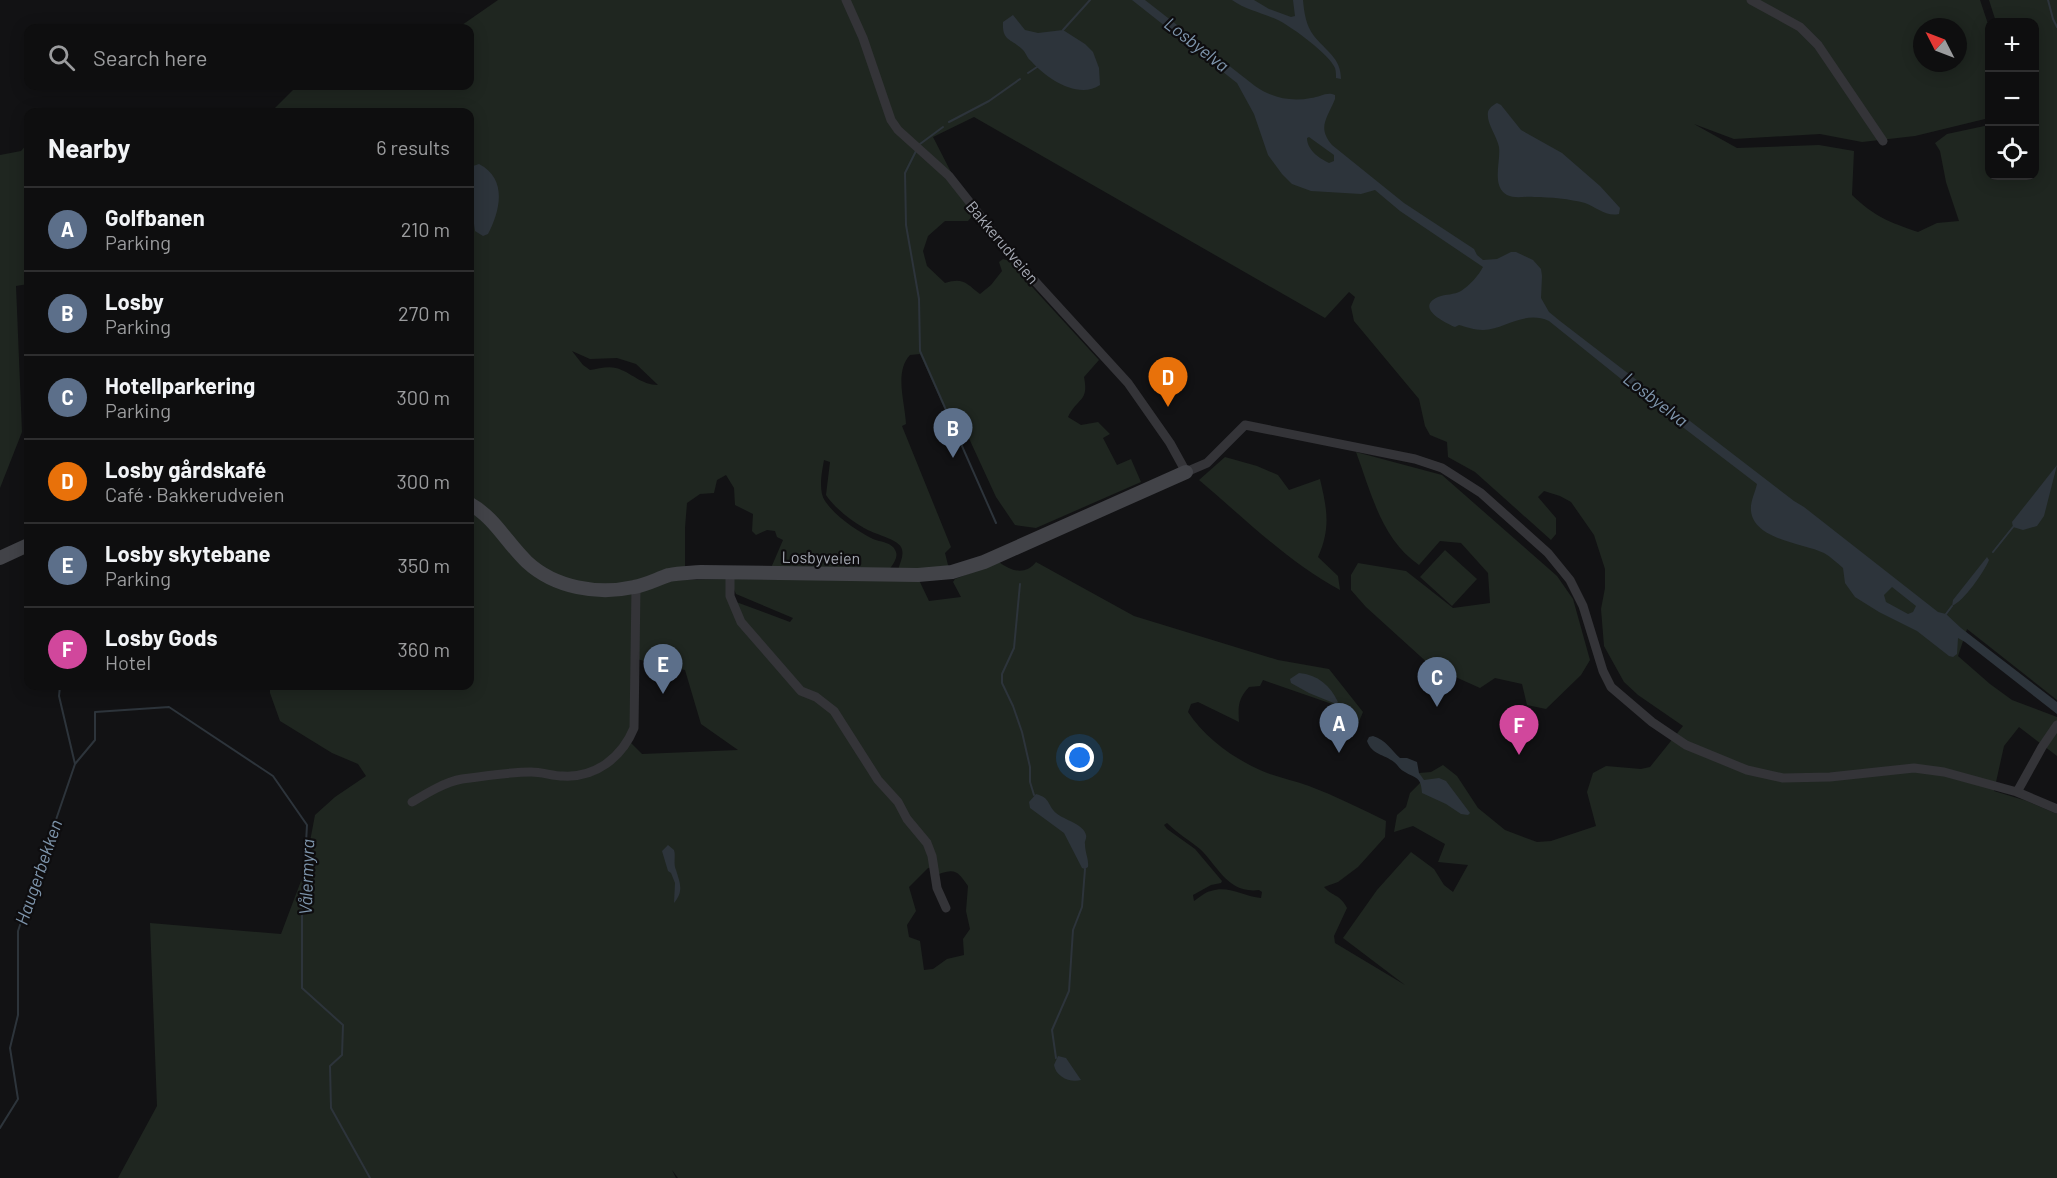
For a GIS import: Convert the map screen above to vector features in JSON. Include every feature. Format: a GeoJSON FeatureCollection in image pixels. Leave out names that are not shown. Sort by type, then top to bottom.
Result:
{"type":"FeatureCollection","features":[{"type":"Feature","properties":{"kind":"main road","name":"Losbyveien"},"geometry":{"type":"LineString","coordinates":[[474,507],[490,518],[526,561],[539,572],[572,586],[605,591],[636,587],[671,575],[701,572],[918,575],[952,572],[984,562],[1186,472]]}},
{"type":"Feature","properties":{"kind":"main road"},"geometry":{"type":"LineString","coordinates":[[0,558],[24,547]]}},
{"type":"Feature","properties":{"kind":"street","name":"Bakkerudveien"},"geometry":{"type":"LineString","coordinates":[[846,0],[863,38],[891,120],[898,130],[949,176],[1012,256],[1128,383],[1170,442],[1186,472]]}},
{"type":"Feature","properties":{"kind":"street"},"geometry":{"type":"LineString","coordinates":[[1751,0],[1800,27],[1818,45],[1883,141]]}},
{"type":"Feature","properties":{"kind":"street"},"geometry":{"type":"LineString","coordinates":[[1186,472],[1207,463],[1245,425],[1387,452],[1442,468],[1481,493],[1560,567],[1577,591],[1600,662],[1611,687],[1652,722],[1686,745],[1747,770],[1782,778],[1830,777],[1914,768],[1944,772],[2017,792],[2057,809]]}},
{"type":"Feature","properties":{"kind":"street"},"geometry":{"type":"LineString","coordinates":[[730,572],[730,596],[741,622],[801,691],[816,697],[834,711],[878,780],[898,802],[907,819],[927,843],[932,856],[937,888],[946,908]]}},
{"type":"Feature","properties":{"kind":"street"},"geometry":{"type":"LineString","coordinates":[[412,802],[432,790],[460,779],[531,772],[565,776],[584,774],[602,768],[618,754],[629,740],[634,728],[636,587]]}},
{"type":"Feature","properties":{"kind":"street"},"geometry":{"type":"LineString","coordinates":[[2017,792],[2057,725]]}},
{"type":"Feature","properties":{"kind":"shaded area"},"geometry":{"type":"Polygon","coordinates":[[[498,0],[1980,0],[1986,18],[1985,119],[1915,136],[1862,142],[1820,134],[1734,139],[1694,124],[1737,148],[1819,145],[1854,151],[1852,195],[1883,218],[1918,232],[1937,223],[1959,221],[1946,182],[1940,151],[1935,143],[1947,134],[1985,126],[1985,180],[2039,180],[2039,18],[1995,18],[1989,0],[2057,0],[2057,700],[1967,629],[1958,656],[2012,700],[2057,717],[2057,756],[2019,727],[2004,746],[1994,791],[2027,801],[2057,814],[2057,1178],[678,1178],[672,1170],[676,1178],[118,1178],[157,1106],[150,923],[281,934],[304,873],[315,815],[335,797],[366,776],[358,764],[332,753],[280,721],[270,690],[474,690],[474,108],[275,108],[293,90],[474,90],[474,24],[463,24],[498,0]],[[974,117],[933,137],[973,215],[968,221],[945,221],[928,236],[923,251],[927,266],[945,283],[960,281],[968,284],[980,294],[1002,271],[999,262],[1003,259],[1013,262],[1023,277],[1099,360],[1084,377],[1084,395],[1068,417],[1081,425],[1098,422],[1110,434],[1103,438],[1117,465],[1131,459],[1141,482],[1036,528],[1015,525],[996,497],[961,421],[955,423],[945,410],[920,354],[910,355],[902,370],[906,424],[902,426],[951,547],[945,553],[949,569],[898,570],[902,558],[899,544],[853,521],[826,495],[830,462],[824,460],[821,487],[825,501],[840,518],[853,527],[873,539],[892,546],[896,556],[890,569],[771,568],[783,540],[777,537],[775,531],[767,530],[756,535],[752,531],[753,514],[735,505],[734,488],[726,475],[717,480],[714,493],[700,494],[687,503],[685,580],[726,579],[728,599],[790,622],[793,618],[736,594],[733,579],[919,580],[929,601],[961,597],[953,582],[955,579],[999,562],[1008,568],[1023,571],[1036,562],[1134,616],[1278,660],[1329,669],[1363,712],[1357,726],[1332,704],[1263,680],[1260,686],[1249,687],[1243,695],[1239,707],[1239,722],[1198,702],[1191,704],[1188,712],[1211,738],[1250,765],[1272,775],[1319,790],[1386,821],[1385,837],[1358,867],[1338,882],[1324,887],[1342,900],[1347,908],[1334,936],[1335,943],[1405,985],[1343,938],[1377,890],[1411,852],[1434,869],[1444,885],[1453,892],[1468,865],[1438,862],[1445,844],[1413,826],[1394,832],[1397,815],[1406,807],[1410,793],[1420,783],[1419,773],[1431,772],[1443,765],[1457,776],[1478,808],[1505,830],[1537,842],[1551,841],[1596,826],[1587,792],[1593,773],[1606,766],[1641,769],[1650,767],[1683,726],[1638,695],[1624,682],[1604,646],[1601,609],[1605,588],[1605,569],[1594,535],[1571,502],[1544,491],[1538,497],[1556,518],[1556,534],[1551,540],[1475,472],[1448,457],[1447,442],[1430,435],[1425,426],[1419,399],[1354,321],[1351,307],[1355,297],[1349,292],[1325,318],[974,117]],[[572,351],[590,370],[616,368],[641,381],[658,385],[636,364],[617,358],[590,359],[572,351]],[[636,659],[634,728],[626,738],[642,754],[738,750],[701,724],[685,670],[636,659]],[[1167,823],[1164,825],[1167,829],[1195,849],[1222,881],[1193,895],[1194,901],[1207,893],[1224,889],[1261,898],[1262,892],[1259,890],[1239,888],[1231,883],[1200,849],[1167,823]],[[935,867],[928,868],[909,887],[916,911],[907,925],[909,937],[920,941],[924,970],[933,969],[947,959],[964,955],[963,939],[970,929],[966,911],[968,886],[956,872],[949,871],[939,874],[935,867]]]}},
{"type":"Feature","properties":{"kind":"shaded area"},"geometry":{"type":"Polygon","coordinates":[[[24,148],[24,285],[16,286],[22,432],[0,488],[0,155],[21,151],[24,148]]]}},
{"type":"Feature","properties":{"kind":"shaded area"},"geometry":{"type":"Polygon","coordinates":[[[1356,452],[1442,475],[1557,576],[1573,599],[1590,660],[1581,675],[1546,709],[1527,705],[1522,684],[1495,678],[1480,688],[1431,666],[1366,607],[1351,590],[1351,575],[1358,563],[1406,571],[1453,608],[1490,603],[1488,573],[1461,543],[1440,541],[1419,565],[1395,542],[1379,514],[1356,452]]]}},
{"type":"Feature","properties":{"kind":"shaded area"},"geometry":{"type":"Polygon","coordinates":[[[1225,457],[1278,475],[1289,490],[1320,479],[1326,527],[1318,557],[1338,576],[1340,590],[1284,553],[1199,480],[1225,457]]]}},
{"type":"Feature","properties":{"kind":"shaded area"},"geometry":{"type":"Polygon","coordinates":[[[1445,550],[1477,579],[1452,606],[1420,577],[1445,550]]]}},
{"type":"Feature","properties":{"kind":"water","name":"Losbyelva"},"geometry":{"type":"Polygon","coordinates":[[[1132,0],[1145,0],[1268,94],[1296,100],[1326,94],[1335,95],[1324,128],[1327,139],[1332,145],[1404,203],[1474,249],[1483,260],[1497,259],[1516,252],[1533,260],[1541,269],[1541,298],[1549,312],[1938,612],[1946,614],[2057,702],[2057,714],[1965,642],[1958,638],[1957,654],[1953,657],[1949,656],[1917,631],[1855,597],[1845,583],[1843,568],[1827,555],[1781,539],[1761,528],[1754,521],[1751,511],[1757,484],[1549,321],[1540,318],[1523,319],[1483,330],[1459,325],[1455,327],[1439,319],[1430,310],[1431,301],[1461,291],[1474,280],[1483,267],[1400,211],[1375,190],[1361,194],[1311,191],[1292,184],[1268,155],[1254,114],[1237,83],[1132,0]],[[1309,137],[1307,138],[1309,146],[1314,153],[1329,163],[1334,161],[1334,155],[1309,137]],[[1892,587],[1884,595],[1886,602],[1908,614],[1913,612],[1916,606],[1892,587]]]}},
{"type":"Feature","properties":{"kind":"water"},"geometry":{"type":"Polygon","coordinates":[[[1232,0],[1254,0],[1269,9],[1291,17],[1295,16],[1293,0],[1303,0],[1309,28],[1336,60],[1341,79],[1336,78],[1332,62],[1301,35],[1278,20],[1232,0]]]}},
{"type":"Feature","properties":{"kind":"water"},"geometry":{"type":"Polygon","coordinates":[[[1013,15],[1025,30],[1038,33],[1063,30],[1085,44],[1093,52],[1099,68],[1100,85],[1082,90],[1072,88],[1045,74],[1004,33],[1003,22],[1013,15]]]}},
{"type":"Feature","properties":{"kind":"water"},"geometry":{"type":"Polygon","coordinates":[[[1497,103],[1521,130],[1562,153],[1600,186],[1620,208],[1619,214],[1605,213],[1579,202],[1553,198],[1513,197],[1502,191],[1498,180],[1499,147],[1488,116],[1489,109],[1497,103]]]}},
{"type":"Feature","properties":{"kind":"water"},"geometry":{"type":"Polygon","coordinates":[[[479,164],[488,170],[498,187],[496,215],[488,234],[483,236],[475,231],[474,224],[474,166],[479,164]]]}},
{"type":"Feature","properties":{"kind":"water"},"geometry":{"type":"Polygon","coordinates":[[[2057,465],[2044,516],[2037,526],[2023,530],[2013,527],[2012,522],[2057,465]]]}},
{"type":"Feature","properties":{"kind":"water"},"geometry":{"type":"Polygon","coordinates":[[[1987,557],[1989,560],[1978,579],[1968,592],[1952,606],[1953,600],[1987,557]]]}},
{"type":"Feature","properties":{"kind":"water"},"geometry":{"type":"Polygon","coordinates":[[[1299,673],[1323,682],[1338,702],[1336,704],[1291,683],[1290,679],[1299,673]]]}},
{"type":"Feature","properties":{"kind":"water"},"geometry":{"type":"Polygon","coordinates":[[[1373,736],[1385,743],[1400,758],[1417,762],[1419,773],[1424,780],[1439,778],[1446,781],[1470,813],[1461,814],[1422,793],[1417,779],[1369,746],[1367,741],[1373,736]]]}},
{"type":"Feature","properties":{"kind":"water"},"geometry":{"type":"Polygon","coordinates":[[[1036,794],[1047,800],[1060,816],[1082,828],[1086,836],[1088,867],[1082,868],[1064,833],[1030,808],[1029,802],[1036,794]]]}},
{"type":"Feature","properties":{"kind":"water"},"geometry":{"type":"Polygon","coordinates":[[[668,845],[674,850],[680,887],[679,895],[674,903],[675,883],[668,871],[662,851],[668,845]]]}},
{"type":"Feature","properties":{"kind":"water"},"geometry":{"type":"Polygon","coordinates":[[[1058,1056],[1066,1058],[1081,1080],[1068,1080],[1058,1073],[1054,1065],[1058,1056]]]}},
{"type":"Feature","properties":{"kind":"waterway"},"geometry":{"type":"LineString","coordinates":[[1063,30],[1090,0]]}},
{"type":"Feature","properties":{"kind":"waterway"},"geometry":{"type":"LineString","coordinates":[[2048,0],[2057,27]]}},
{"type":"Feature","properties":{"kind":"waterway"},"geometry":{"type":"LineString","coordinates":[[1028,73],[1037,67]]}},
{"type":"Feature","properties":{"kind":"waterway"},"geometry":{"type":"LineString","coordinates":[[949,122],[989,101],[1020,79]]}},
{"type":"Feature","properties":{"kind":"waterway"},"geometry":{"type":"LineString","coordinates":[[920,144],[943,127]]}},
{"type":"Feature","properties":{"kind":"waterway"},"geometry":{"type":"LineString","coordinates":[[917,149],[905,173],[906,225],[919,299],[920,351],[996,523]]}},
{"type":"Feature","properties":{"kind":"waterway"},"geometry":{"type":"LineString","coordinates":[[1993,552],[2013,527]]}},
{"type":"Feature","properties":{"kind":"waterway"},"geometry":{"type":"LineString","coordinates":[[1020,584],[1014,648],[1002,674],[1002,683],[1022,732],[1034,795]]}},
{"type":"Feature","properties":{"kind":"waterway"},"geometry":{"type":"LineString","coordinates":[[1946,614],[1952,606]]}},
{"type":"Feature","properties":{"kind":"waterway","name":"Haugerbekken"},"geometry":{"type":"LineString","coordinates":[[0,1128],[18,1099],[10,1048],[18,1015],[18,931],[75,764],[59,696],[60,690]]}},
{"type":"Feature","properties":{"kind":"waterway","name":"Vålermyra"},"geometry":{"type":"LineString","coordinates":[[75,764],[95,740],[95,712],[169,707],[273,776],[307,825],[302,914],[302,988],[343,1025],[342,1055],[330,1066],[331,1108],[370,1178]]}},
{"type":"Feature","properties":{"kind":"waterway"},"geometry":{"type":"LineString","coordinates":[[1056,1058],[1052,1030],[1069,991],[1073,930],[1082,907],[1085,869]]}},
{"type":"Feature","properties":{"kind":"place","name":"Losby gårdskafé"},"geometry":{"type":"Point","coordinates":[1168,407]}},
{"type":"Feature","properties":{"kind":"place","name":"Losby"},"geometry":{"type":"Point","coordinates":[953,458]}},
{"type":"Feature","properties":{"kind":"place","name":"Losby skytebane"},"geometry":{"type":"Point","coordinates":[663,694]}},
{"type":"Feature","properties":{"kind":"place","name":"Hotellparkering"},"geometry":{"type":"Point","coordinates":[1437,707]}},
{"type":"Feature","properties":{"kind":"place","name":"Golfbanen"},"geometry":{"type":"Point","coordinates":[1339,753]}},
{"type":"Feature","properties":{"kind":"place","name":"Losby Gods"},"geometry":{"type":"Point","coordinates":[1519,755]}}]}
